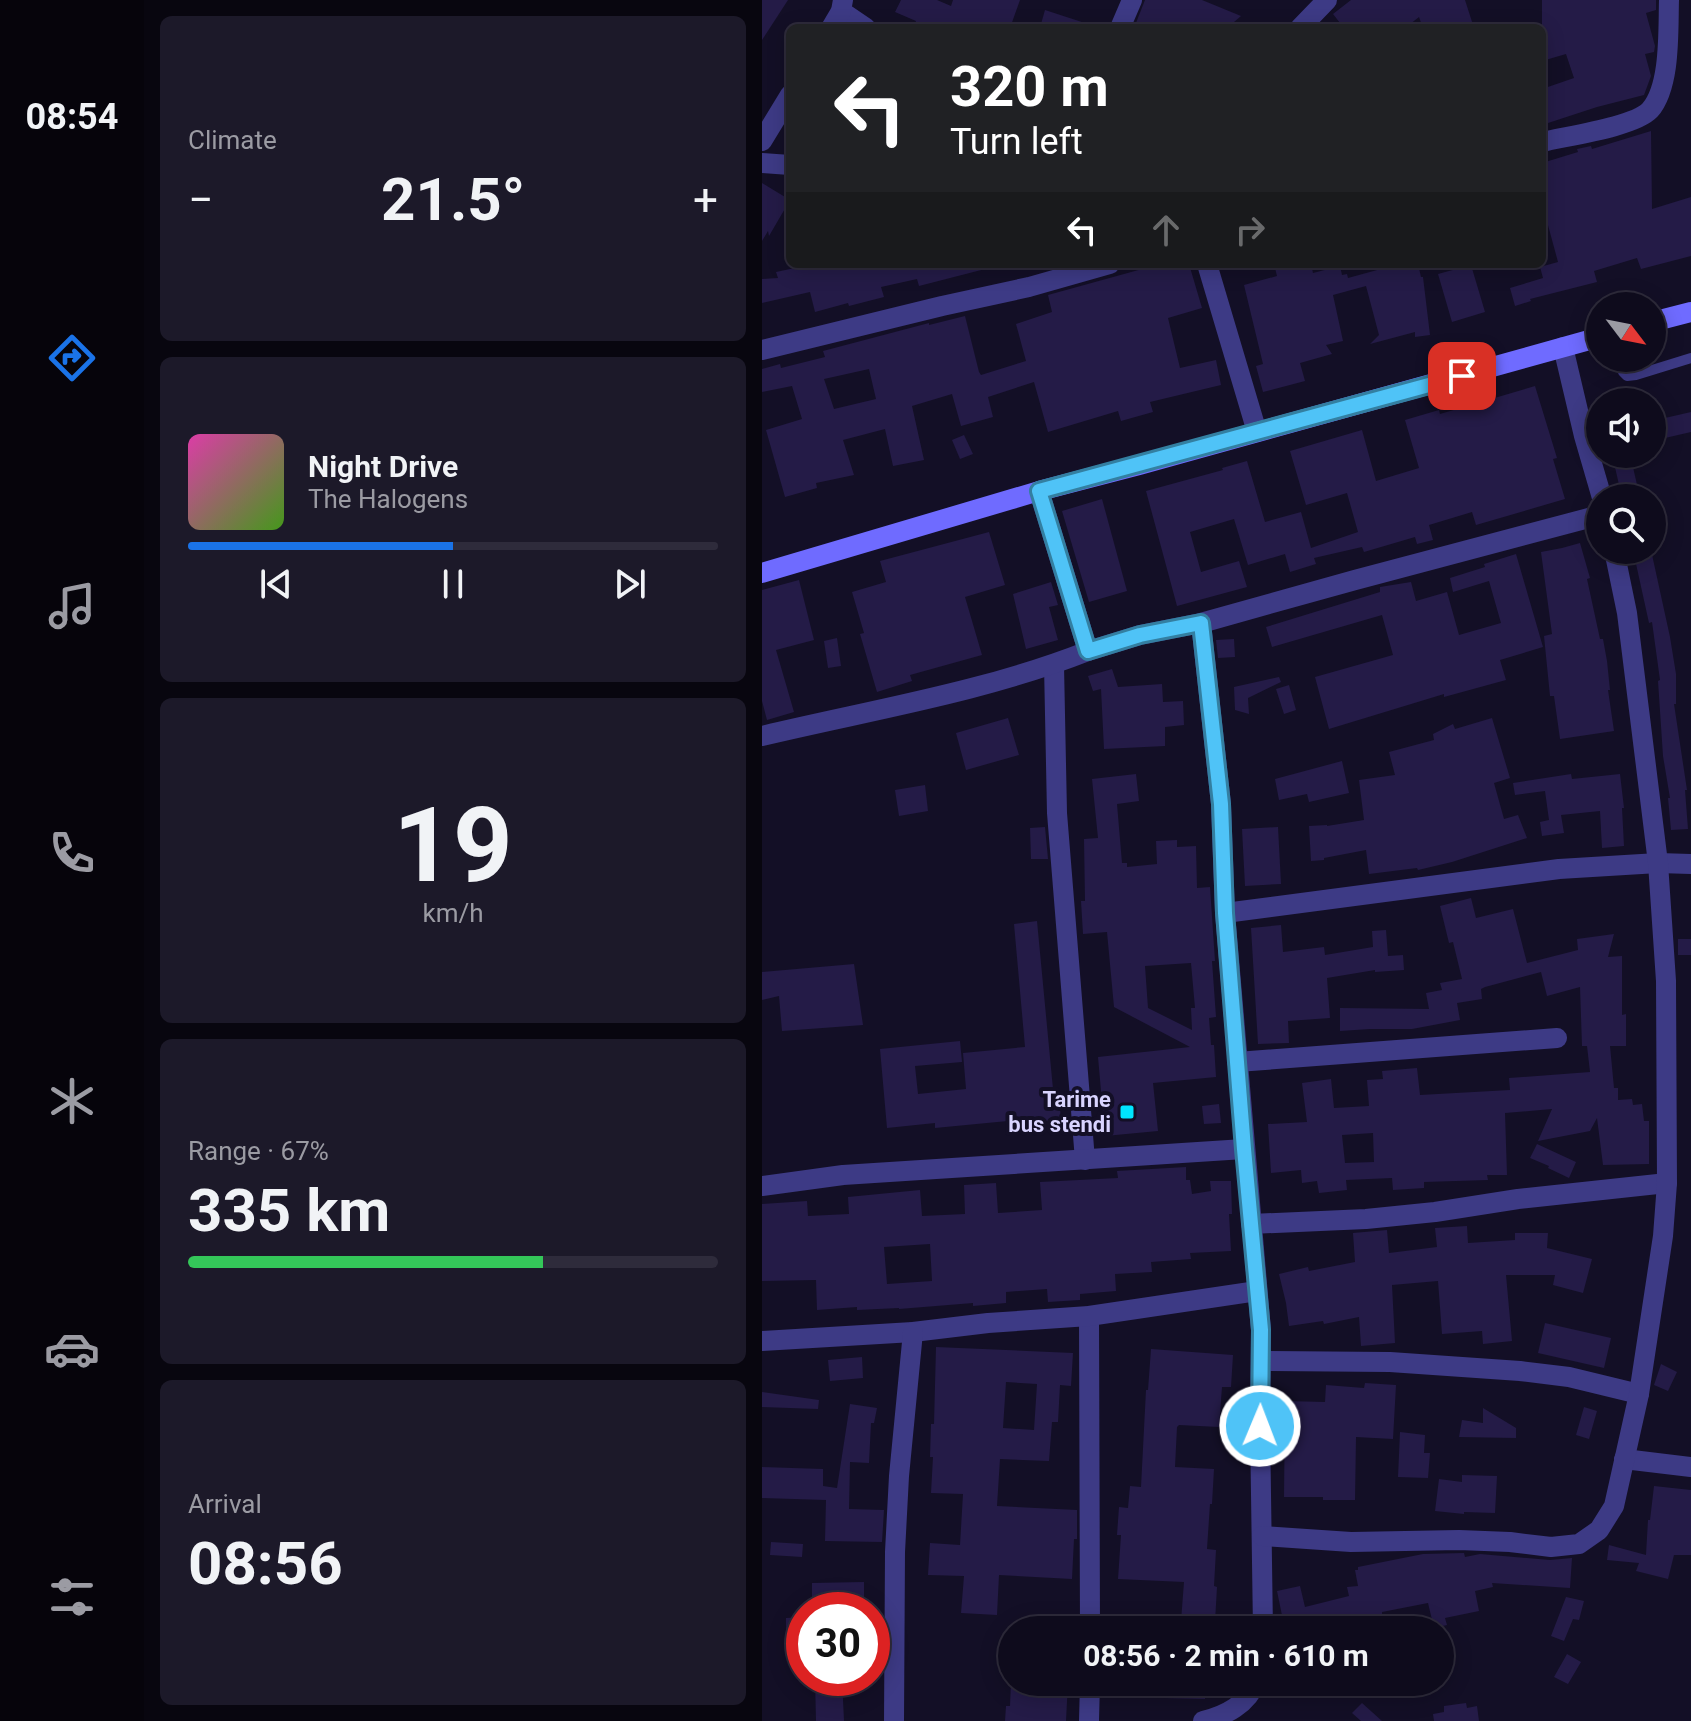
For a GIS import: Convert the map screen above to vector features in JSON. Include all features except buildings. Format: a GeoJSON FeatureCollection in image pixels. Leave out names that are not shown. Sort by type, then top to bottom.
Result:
{"type":"FeatureCollection","features":[{"type":"Feature","properties":{"kind":"main road"},"geometry":{"type":"LineString","coordinates":[[1666,318],[1691,312]]}},
{"type":"Feature","properties":{"kind":"main road"},"geometry":{"type":"LineString","coordinates":[[762,573],[1039,491],[1586,341]]}},
{"type":"Feature","properties":{"kind":"street"},"geometry":{"type":"LineString","coordinates":[[1122,24],[1132,0]]}},
{"type":"Feature","properties":{"kind":"street"},"geometry":{"type":"LineString","coordinates":[[1304,24],[1327,0]]}},
{"type":"Feature","properties":{"kind":"street"},"geometry":{"type":"LineString","coordinates":[[1546,141],[1627,123],[1649,111],[1663,86],[1669,0]]}},
{"type":"Feature","properties":{"kind":"street"},"geometry":{"type":"LineString","coordinates":[[839,8],[861,24]]}},
{"type":"Feature","properties":{"kind":"street"},"geometry":{"type":"LineString","coordinates":[[762,141],[786,102]]}},
{"type":"Feature","properties":{"kind":"street"},"geometry":{"type":"LineString","coordinates":[[762,163],[786,165]]}},
{"type":"Feature","properties":{"kind":"street"},"geometry":{"type":"LineString","coordinates":[[1029,287],[1035,268]]}},
{"type":"Feature","properties":{"kind":"street"},"geometry":{"type":"LineString","coordinates":[[762,350],[1029,287],[1096,268]]}},
{"type":"Feature","properties":{"kind":"street"},"geometry":{"type":"LineString","coordinates":[[1208,268],[1257,432]]}},
{"type":"Feature","properties":{"kind":"street"},"geometry":{"type":"LineString","coordinates":[[1563,347],[1598,484]]}},
{"type":"Feature","properties":{"kind":"street"},"geometry":{"type":"LineString","coordinates":[[1039,491],[1088,651]]}},
{"type":"Feature","properties":{"kind":"street"},"geometry":{"type":"LineString","coordinates":[[762,736],[1054,665],[1140,635],[1201,623],[1586,519]]}},
{"type":"Feature","properties":{"kind":"street"},"geometry":{"type":"LineString","coordinates":[[1262,1536],[1351,1542],[1459,1540],[1551,1547],[1579,1544],[1599,1530],[1614,1506],[1639,1394],[1663,1236],[1667,1183],[1666,981],[1658,863],[1627,613],[1617,564]]}},
{"type":"Feature","properties":{"kind":"street"},"geometry":{"type":"LineString","coordinates":[[1201,623],[1221,804],[1225,913],[1261,1330],[1263,1616]]}},
{"type":"Feature","properties":{"kind":"street"},"geometry":{"type":"LineString","coordinates":[[1054,665],[1057,813],[1085,1160]]}},
{"type":"Feature","properties":{"kind":"street"},"geometry":{"type":"LineString","coordinates":[[1225,913],[1559,869],[1691,864]]}},
{"type":"Feature","properties":{"kind":"street"},"geometry":{"type":"LineString","coordinates":[[1237,1062],[1557,1038]]}},
{"type":"Feature","properties":{"kind":"street"},"geometry":{"type":"LineString","coordinates":[[762,1186],[843,1175],[1244,1149]]}},
{"type":"Feature","properties":{"kind":"street"},"geometry":{"type":"LineString","coordinates":[[1251,1224],[1366,1219],[1667,1183]]}},
{"type":"Feature","properties":{"kind":"street"},"geometry":{"type":"LineString","coordinates":[[762,1341],[913,1332],[1089,1316],[1257,1291]]}},
{"type":"Feature","properties":{"kind":"street"},"geometry":{"type":"LineString","coordinates":[[1089,1316],[1090,1616]]}},
{"type":"Feature","properties":{"kind":"street"},"geometry":{"type":"LineString","coordinates":[[894,1721],[895,1552],[913,1332]]}},
{"type":"Feature","properties":{"kind":"street"},"geometry":{"type":"LineString","coordinates":[[1261,1361],[1390,1362],[1520,1371],[1569,1377],[1639,1394]]}},
{"type":"Feature","properties":{"kind":"street"},"geometry":{"type":"LineString","coordinates":[[1624,1459],[1691,1467]]}},
{"type":"Feature","properties":{"kind":"street"},"geometry":{"type":"LineString","coordinates":[[1089,1721],[1090,1696]]}},
{"type":"Feature","properties":{"kind":"street"},"geometry":{"type":"LineString","coordinates":[[1203,1721],[1239,1706],[1247,1696]]}},
{"type":"Feature","properties":{"kind":"lane"},"geometry":{"type":"LineString","coordinates":[[1666,366],[1691,358]]}},
{"type":"Feature","properties":{"kind":"lane"},"geometry":{"type":"LineString","coordinates":[[1623,372],[1627,376],[1646,372]]}},
{"type":"Feature","properties":{"kind":"place","name":"Tarime bus stendi"},"geometry":{"type":"Point","coordinates":[1127,1112]}},
{"type":"Feature","properties":{"kind":"route"},"geometry":{"type":"LineString","coordinates":[[1260,1426],[1261,1330],[1225,913],[1221,804],[1201,623],[1140,635],[1088,651],[1039,491],[1462,376]]}}]}
